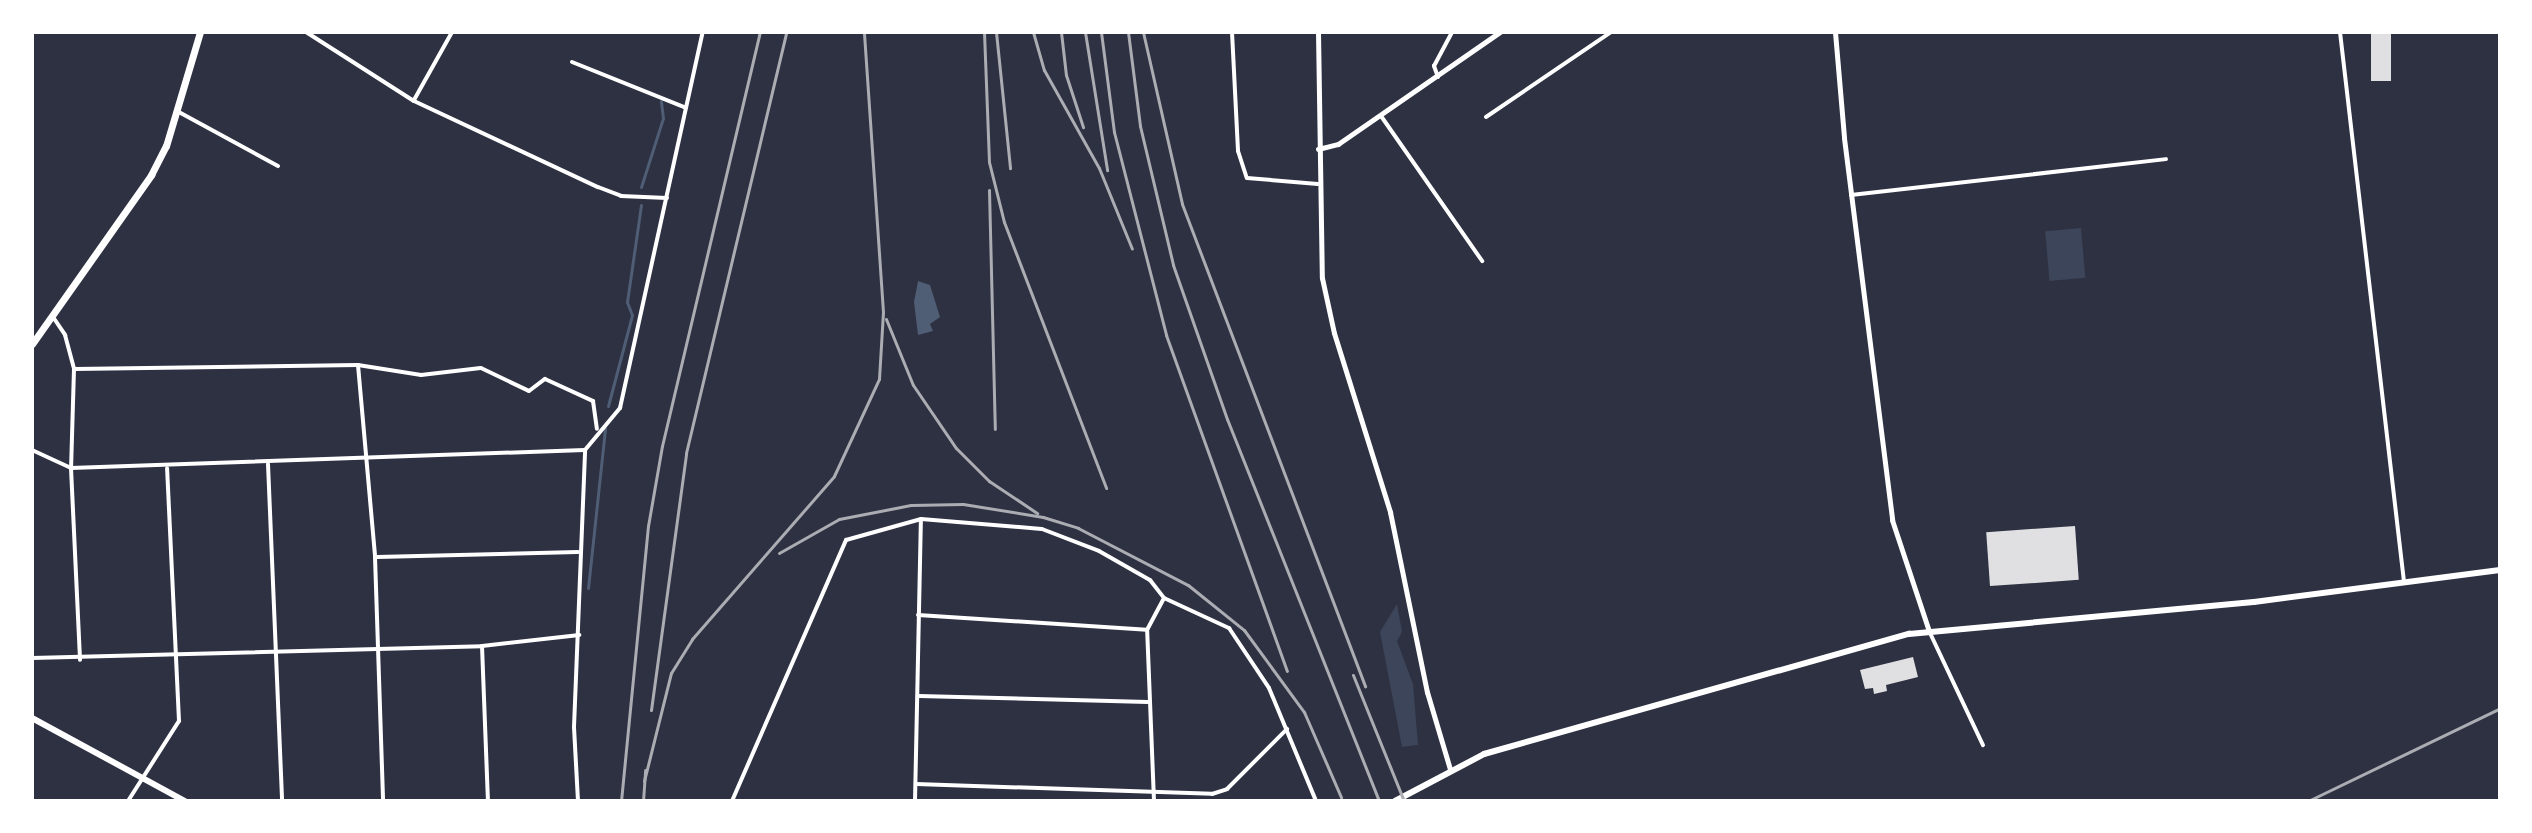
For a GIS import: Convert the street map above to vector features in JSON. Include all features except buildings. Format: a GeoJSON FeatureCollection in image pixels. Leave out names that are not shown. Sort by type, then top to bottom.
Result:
{"type":"FeatureCollection","features":[{"type":"Feature","properties":{"kind":"main road"},"geometry":{"type":"LineString","coordinates":[[32,344],[151,175],[177,111],[200,32]]}},
{"type":"Feature","properties":{"kind":"main road"},"geometry":{"type":"LineString","coordinates":[[1395,801],[1450,769],[1649,704],[1929,631],[2152,613],[2500,570]]}},
{"type":"Feature","properties":{"kind":"main road"},"geometry":{"type":"LineString","coordinates":[[32,718],[185,801]]}},
{"type":"Feature","properties":{"kind":"street"},"geometry":{"type":"LineString","coordinates":[[306,32],[414,101],[609,192],[667,198]]}},
{"type":"Feature","properties":{"kind":"street"},"geometry":{"type":"LineString","coordinates":[[414,101],[452,32]]}},
{"type":"Feature","properties":{"kind":"street"},"geometry":{"type":"LineString","coordinates":[[578,801],[574,727],[579,635],[578,552],[585,450],[597,429],[620,408],[703,32]]}},
{"type":"Feature","properties":{"kind":"street"},"geometry":{"type":"LineString","coordinates":[[1232,32],[1238,151],[1247,178],[1318,184]]}},
{"type":"Feature","properties":{"kind":"street"},"geometry":{"type":"LineString","coordinates":[[1318,32],[1318,184],[1327,304],[1390,512],[1427,692],[1450,769]]}},
{"type":"Feature","properties":{"kind":"street"},"geometry":{"type":"LineString","coordinates":[[1438,77],[1434,66],[1452,32]]}},
{"type":"Feature","properties":{"kind":"street"},"geometry":{"type":"LineString","coordinates":[[1318,149],[1338,144],[1500,32]]}},
{"type":"Feature","properties":{"kind":"street"},"geometry":{"type":"LineString","coordinates":[[1486,117],[1611,32]]}},
{"type":"Feature","properties":{"kind":"street"},"geometry":{"type":"LineString","coordinates":[[1835,32],[1851,195],[1892,520],[1929,631],[1983,745]]}},
{"type":"Feature","properties":{"kind":"street"},"geometry":{"type":"LineString","coordinates":[[2340,32],[2404,583]]}},
{"type":"Feature","properties":{"kind":"street"},"geometry":{"type":"LineString","coordinates":[[572,62],[684,107]]}},
{"type":"Feature","properties":{"kind":"street"},"geometry":{"type":"LineString","coordinates":[[177,111],[278,166]]}},
{"type":"Feature","properties":{"kind":"street"},"geometry":{"type":"LineString","coordinates":[[1381,116],[1482,261]]}},
{"type":"Feature","properties":{"kind":"street"},"geometry":{"type":"LineString","coordinates":[[1851,195],[2166,159]]}},
{"type":"Feature","properties":{"kind":"street"},"geometry":{"type":"LineString","coordinates":[[53,317],[65,335],[74,369],[71,468],[80,660]]}},
{"type":"Feature","properties":{"kind":"street"},"geometry":{"type":"LineString","coordinates":[[74,369],[358,365],[421,375],[481,368],[529,391],[545,379],[593,401],[597,429]]}},
{"type":"Feature","properties":{"kind":"street"},"geometry":{"type":"LineString","coordinates":[[358,365],[375,557],[383,801]]}},
{"type":"Feature","properties":{"kind":"street"},"geometry":{"type":"LineString","coordinates":[[32,450],[71,468],[167,468],[585,450]]}},
{"type":"Feature","properties":{"kind":"street"},"geometry":{"type":"LineString","coordinates":[[268,464],[282,801]]}},
{"type":"Feature","properties":{"kind":"street"},"geometry":{"type":"LineString","coordinates":[[128,801],[179,721],[167,468]]}},
{"type":"Feature","properties":{"kind":"street"},"geometry":{"type":"LineString","coordinates":[[915,801],[921,519]]}},
{"type":"Feature","properties":{"kind":"street"},"geometry":{"type":"LineString","coordinates":[[732,801],[846,540],[921,519],[1042,529],[1150,580],[1164,598],[1229,628],[1269,688],[1316,801]]}},
{"type":"Feature","properties":{"kind":"street"},"geometry":{"type":"LineString","coordinates":[[375,557],[578,552]]}},
{"type":"Feature","properties":{"kind":"street"},"geometry":{"type":"LineString","coordinates":[[1154,801],[1147,630],[1164,598]]}},
{"type":"Feature","properties":{"kind":"street"},"geometry":{"type":"LineString","coordinates":[[917,615],[1147,630]]}},
{"type":"Feature","properties":{"kind":"street"},"geometry":{"type":"LineString","coordinates":[[32,658],[80,660],[377,647],[482,646],[579,635]]}},
{"type":"Feature","properties":{"kind":"street"},"geometry":{"type":"LineString","coordinates":[[482,646],[488,801]]}},
{"type":"Feature","properties":{"kind":"street"},"geometry":{"type":"LineString","coordinates":[[919,696],[1148,702]]}},
{"type":"Feature","properties":{"kind":"street"},"geometry":{"type":"LineString","coordinates":[[916,784],[1153,794],[1227,789],[1287,729]]}},
{"type":"Feature","properties":{"kind":"shaded area"},"geometry":{"type":"Polygon","coordinates":[[[2081,228],[2085,278],[2049,281],[2045,231],[2081,228]]]}},
{"type":"Feature","properties":{"kind":"shaded area"},"geometry":{"type":"Polygon","coordinates":[[[918,281],[930,285],[940,317],[930,324],[933,331],[918,335],[914,302],[918,281]]]}},
{"type":"Feature","properties":{"kind":"shaded area"},"geometry":{"type":"Polygon","coordinates":[[[1397,604],[1402,632],[1397,641],[1413,684],[1418,745],[1402,747],[1380,632],[1397,604]]]}},
{"type":"Feature","properties":{"kind":"waterway"},"geometry":{"type":"LineString","coordinates":[[641,187],[663,118],[661,101]]}},
{"type":"Feature","properties":{"kind":"waterway"},"geometry":{"type":"LineString","coordinates":[[608,406],[632,315],[627,302],[641,205]]}},
{"type":"Feature","properties":{"kind":"waterway"},"geometry":{"type":"LineString","coordinates":[[588,588],[605,428]]}},
{"type":"Feature","properties":{"kind":"railway"},"geometry":{"type":"LineString","coordinates":[[621,801],[648,526],[662,446],[760,32]]}},
{"type":"Feature","properties":{"kind":"railway"},"geometry":{"type":"LineString","coordinates":[[651,710],[686,453],[786,32]]}},
{"type":"Feature","properties":{"kind":"railway"},"geometry":{"type":"LineString","coordinates":[[644,781],[671,673],[692,639],[834,476],[879,379],[883,312],[864,32]]}},
{"type":"Feature","properties":{"kind":"railway"},"geometry":{"type":"LineString","coordinates":[[984,32],[989,162],[1004,222],[1106,488]]}},
{"type":"Feature","properties":{"kind":"railway"},"geometry":{"type":"LineString","coordinates":[[996,32],[1010,168]]}},
{"type":"Feature","properties":{"kind":"railway"},"geometry":{"type":"LineString","coordinates":[[1033,32],[1044,70],[1099,168],[1132,249]]}},
{"type":"Feature","properties":{"kind":"railway"},"geometry":{"type":"LineString","coordinates":[[1061,32],[1066,75],[1083,127]]}},
{"type":"Feature","properties":{"kind":"railway"},"geometry":{"type":"LineString","coordinates":[[1085,32],[1107,170]]}},
{"type":"Feature","properties":{"kind":"railway"},"geometry":{"type":"LineString","coordinates":[[1101,32],[1114,132],[1166,335],[1287,671]]}},
{"type":"Feature","properties":{"kind":"railway"},"geometry":{"type":"LineString","coordinates":[[1128,32],[1140,126],[1173,265],[1227,419],[1379,801]]}},
{"type":"Feature","properties":{"kind":"railway"},"geometry":{"type":"LineString","coordinates":[[1143,32],[1182,204],[1365,686]]}},
{"type":"Feature","properties":{"kind":"railway"},"geometry":{"type":"LineString","coordinates":[[989,190],[995,429]]}},
{"type":"Feature","properties":{"kind":"railway"},"geometry":{"type":"LineString","coordinates":[[886,319],[913,385],[956,448],[989,481],[1037,513]]}},
{"type":"Feature","properties":{"kind":"railway"},"geometry":{"type":"LineString","coordinates":[[779,553],[839,519],[911,505],[963,504],[1043,517],[1078,528],[1188,585],[1244,630],[1304,712],[1341,797]]}},
{"type":"Feature","properties":{"kind":"railway"},"geometry":{"type":"LineString","coordinates":[[1353,675],[1404,801]]}},
{"type":"Feature","properties":{"kind":"railway"},"geometry":{"type":"LineString","coordinates":[[2308,801],[2500,708]]}},
{"type":"Feature","properties":{"kind":"railway"},"geometry":{"type":"LineString","coordinates":[[643,801],[645,770]]}}]}
